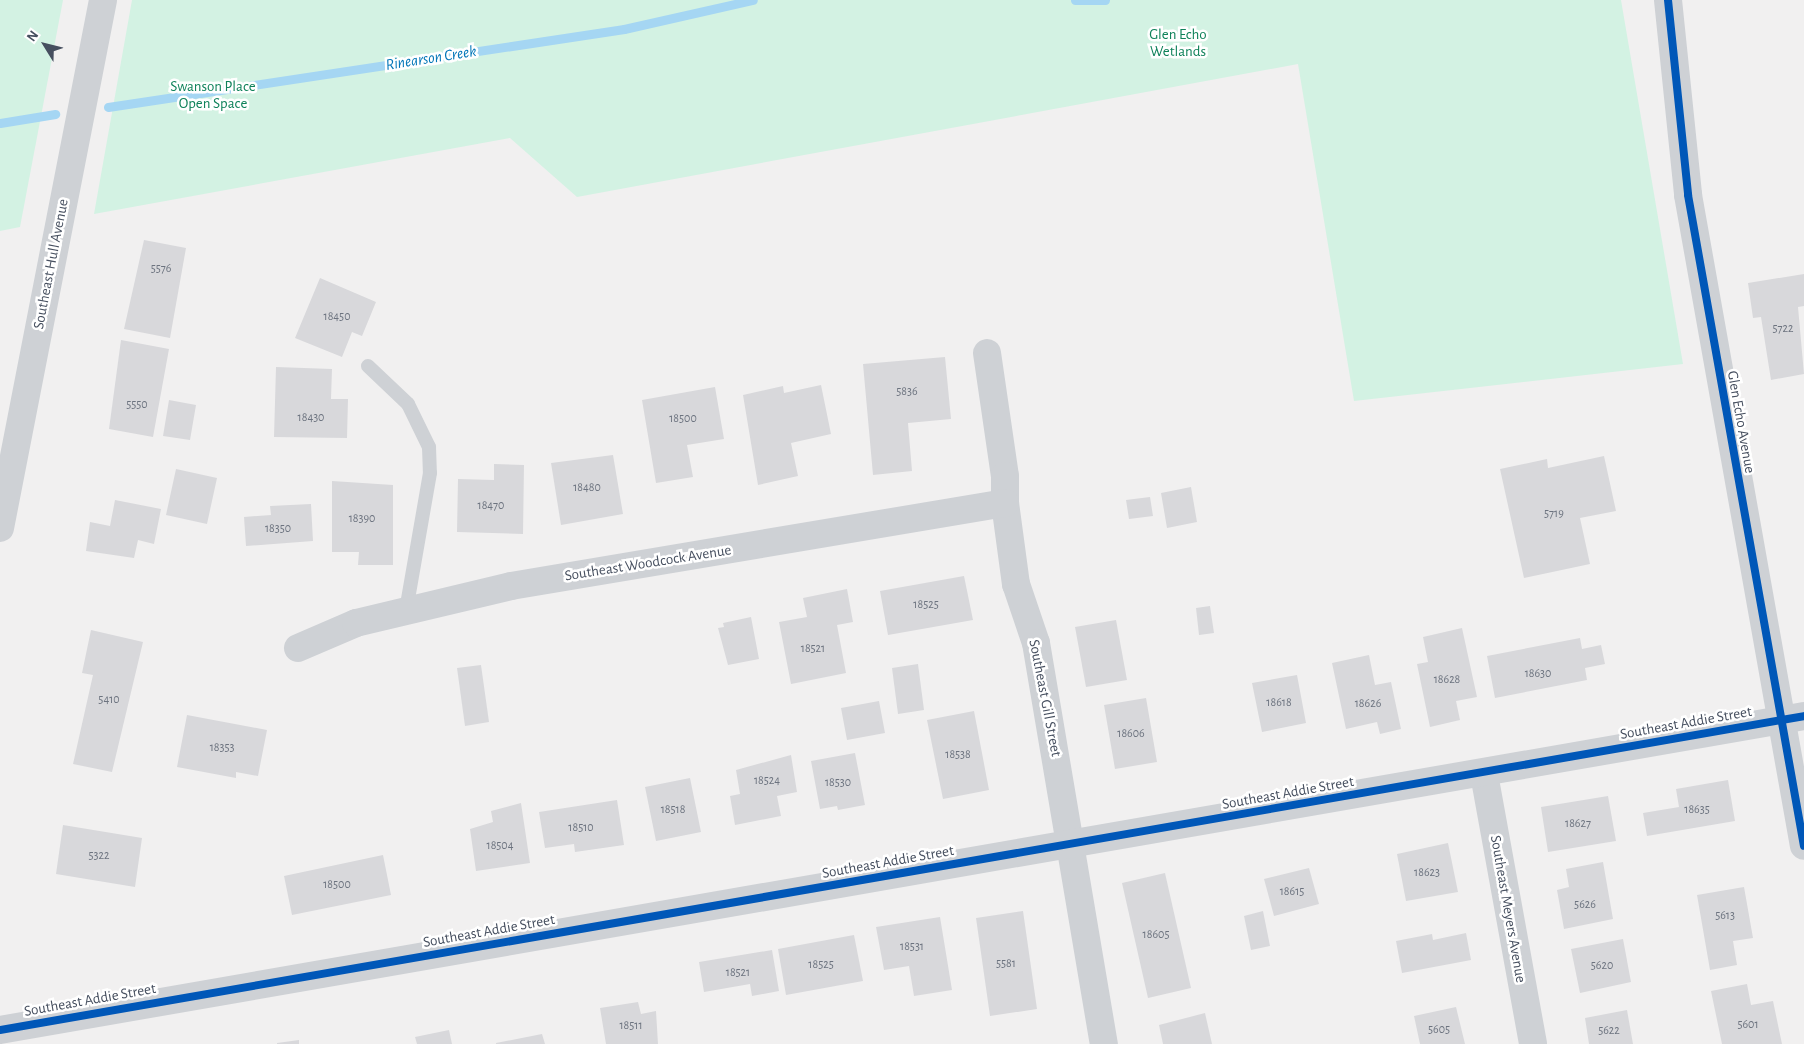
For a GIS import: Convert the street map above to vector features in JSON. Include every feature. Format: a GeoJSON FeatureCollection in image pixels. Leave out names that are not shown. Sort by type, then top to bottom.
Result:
{"type":"FeatureCollection","features":[{"type":"Feature","properties":{"kind":"street","name":"Southeast Hull Avenue"},"geometry":{"type":"LineString","coordinates":[[0,528],[103,0]]}},
{"type":"Feature","properties":{"kind":"street","name":"Glen Echo Avenue"},"geometry":{"type":"LineString","coordinates":[[1668,0],[1688,195],[1793,718],[1804,846]]}},
{"type":"Feature","properties":{"kind":"street","name":"Southeast Gill Street"},"geometry":{"type":"LineString","coordinates":[[987,353],[1005,476],[1005,504],[1016,584],[1036,643],[1072,844],[1104,1044]]}},
{"type":"Feature","properties":{"kind":"street","name":"Southeast Woodcock Avenue"},"geometry":{"type":"LineString","coordinates":[[298,648],[356,622],[511,586],[1005,504]]}},
{"type":"Feature","properties":{"kind":"street","name":"Southeast Addie Street"},"geometry":{"type":"LineString","coordinates":[[0,1030],[1484,774],[1793,718]]}},
{"type":"Feature","properties":{"kind":"street","name":"Southeast Meyers Avenue"},"geometry":{"type":"LineString","coordinates":[[1484,774],[1533,1044]]}},
{"type":"Feature","properties":{"kind":"lane"},"geometry":{"type":"LineString","coordinates":[[368,366],[408,404],[429,447],[430,473],[406,610]]}},
{"type":"Feature","properties":{"kind":"green space"},"geometry":{"type":"Polygon","coordinates":[[[0,0],[63,0],[20,227],[0,231],[0,0]]]}},
{"type":"Feature","properties":{"kind":"green space"},"geometry":{"type":"Polygon","coordinates":[[[132,0],[1621,0],[1683,364],[1354,401],[1298,64],[577,197],[510,138],[94,214],[132,0]]]}},
{"type":"Feature","properties":{"kind":"building"},"geometry":{"type":"Polygon","coordinates":[[[144,240],[186,248],[170,338],[124,329],[144,240]]]}},
{"type":"Feature","properties":{"kind":"building"},"geometry":{"type":"Polygon","coordinates":[[[1804,274],[1804,306],[1798,307],[1804,374],[1771,380],[1761,317],[1753,318],[1748,283],[1804,274]]]}},
{"type":"Feature","properties":{"kind":"building"},"geometry":{"type":"Polygon","coordinates":[[[320,278],[376,302],[362,336],[352,332],[342,357],[295,338],[320,278]]]}},
{"type":"Feature","properties":{"kind":"building"},"geometry":{"type":"Polygon","coordinates":[[[121,340],[169,349],[153,437],[109,429],[121,340]]]}},
{"type":"Feature","properties":{"kind":"building"},"geometry":{"type":"Polygon","coordinates":[[[945,357],[951,419],[908,423],[912,471],[873,475],[863,364],[945,357]]]}},
{"type":"Feature","properties":{"kind":"building"},"geometry":{"type":"Polygon","coordinates":[[[276,367],[332,369],[331,399],[348,399],[347,438],[274,437],[276,367]]]}},
{"type":"Feature","properties":{"kind":"building"},"geometry":{"type":"Polygon","coordinates":[[[821,385],[831,434],[791,443],[798,476],[758,485],[743,395],[783,386],[784,393],[821,385]]]}},
{"type":"Feature","properties":{"kind":"building"},"geometry":{"type":"Polygon","coordinates":[[[715,387],[724,439],[687,445],[693,477],[656,483],[642,400],[715,387]]]}},
{"type":"Feature","properties":{"kind":"building"},"geometry":{"type":"Polygon","coordinates":[[[169,400],[196,405],[190,440],[163,436],[169,400]]]}},
{"type":"Feature","properties":{"kind":"building"},"geometry":{"type":"Polygon","coordinates":[[[613,455],[623,514],[561,525],[551,463],[613,455]]]}},
{"type":"Feature","properties":{"kind":"building"},"geometry":{"type":"Polygon","coordinates":[[[1604,456],[1616,511],[1580,518],[1590,564],[1524,578],[1500,469],[1547,459],[1548,468],[1604,456]]]}},
{"type":"Feature","properties":{"kind":"building"},"geometry":{"type":"Polygon","coordinates":[[[494,464],[524,465],[523,534],[457,532],[458,479],[494,480],[494,464]]]}},
{"type":"Feature","properties":{"kind":"building"},"geometry":{"type":"Polygon","coordinates":[[[176,469],[217,478],[207,524],[166,515],[176,469]]]}},
{"type":"Feature","properties":{"kind":"building"},"geometry":{"type":"Polygon","coordinates":[[[332,481],[393,485],[393,565],[358,565],[359,552],[332,552],[332,481]]]}},
{"type":"Feature","properties":{"kind":"building"},"geometry":{"type":"Polygon","coordinates":[[[1191,487],[1197,522],[1167,528],[1161,493],[1191,487]]]}},
{"type":"Feature","properties":{"kind":"building"},"geometry":{"type":"Polygon","coordinates":[[[1150,497],[1153,516],[1129,519],[1126,500],[1150,497]]]}},
{"type":"Feature","properties":{"kind":"building"},"geometry":{"type":"Polygon","coordinates":[[[115,500],[161,509],[154,544],[138,540],[134,558],[86,551],[90,522],[110,526],[115,500]]]}},
{"type":"Feature","properties":{"kind":"building"},"geometry":{"type":"Polygon","coordinates":[[[311,504],[313,541],[246,546],[244,517],[271,515],[270,506],[311,504]]]}},
{"type":"Feature","properties":{"kind":"building"},"geometry":{"type":"Polygon","coordinates":[[[964,576],[973,620],[888,635],[880,591],[964,576]]]}},
{"type":"Feature","properties":{"kind":"building"},"geometry":{"type":"Polygon","coordinates":[[[847,589],[853,622],[837,625],[846,673],[791,684],[779,622],[807,617],[803,598],[847,589]]]}},
{"type":"Feature","properties":{"kind":"building"},"geometry":{"type":"Polygon","coordinates":[[[1210,606],[1214,633],[1199,635],[1196,608],[1210,606]]]}},
{"type":"Feature","properties":{"kind":"building"},"geometry":{"type":"Polygon","coordinates":[[[751,617],[759,659],[728,665],[718,628],[724,627],[723,623],[751,617]]]}},
{"type":"Feature","properties":{"kind":"building"},"geometry":{"type":"Polygon","coordinates":[[[1116,620],[1127,680],[1086,687],[1075,627],[1116,620]]]}},
{"type":"Feature","properties":{"kind":"building"},"geometry":{"type":"Polygon","coordinates":[[[1462,628],[1477,697],[1456,701],[1460,720],[1430,727],[1417,664],[1428,662],[1423,637],[1462,628]]]}},
{"type":"Feature","properties":{"kind":"building"},"geometry":{"type":"Polygon","coordinates":[[[91,630],[143,642],[112,772],[73,764],[93,675],[82,673],[91,630]]]}},
{"type":"Feature","properties":{"kind":"building"},"geometry":{"type":"Polygon","coordinates":[[[1580,638],[1582,649],[1601,645],[1605,664],[1585,668],[1587,680],[1495,698],[1487,656],[1580,638]]]}},
{"type":"Feature","properties":{"kind":"building"},"geometry":{"type":"Polygon","coordinates":[[[1369,655],[1375,685],[1391,682],[1401,729],[1380,734],[1377,722],[1346,729],[1332,663],[1369,655]]]}},
{"type":"Feature","properties":{"kind":"building"},"geometry":{"type":"Polygon","coordinates":[[[918,664],[924,710],[898,714],[892,668],[918,664]]]}},
{"type":"Feature","properties":{"kind":"building"},"geometry":{"type":"Polygon","coordinates":[[[481,665],[489,722],[465,726],[457,668],[481,665]]]}},
{"type":"Feature","properties":{"kind":"building"},"geometry":{"type":"Polygon","coordinates":[[[1297,675],[1306,723],[1262,732],[1252,683],[1297,675]]]}},
{"type":"Feature","properties":{"kind":"building"},"geometry":{"type":"Polygon","coordinates":[[[1146,698],[1157,762],[1115,769],[1104,705],[1146,698]]]}},
{"type":"Feature","properties":{"kind":"building"},"geometry":{"type":"Polygon","coordinates":[[[879,701],[885,733],[847,740],[841,708],[879,701]]]}},
{"type":"Feature","properties":{"kind":"building"},"geometry":{"type":"Polygon","coordinates":[[[974,711],[989,790],[943,799],[927,720],[974,711]]]}},
{"type":"Feature","properties":{"kind":"building"},"geometry":{"type":"Polygon","coordinates":[[[187,715],[267,730],[258,776],[236,772],[236,778],[177,767],[187,715]]]}},
{"type":"Feature","properties":{"kind":"building"},"geometry":{"type":"Polygon","coordinates":[[[855,753],[865,805],[838,810],[837,806],[820,809],[811,761],[855,753]]]}},
{"type":"Feature","properties":{"kind":"building"},"geometry":{"type":"Polygon","coordinates":[[[791,755],[797,792],[777,796],[781,816],[735,825],[730,796],[740,794],[736,770],[791,755]]]}},
{"type":"Feature","properties":{"kind":"building"},"geometry":{"type":"Polygon","coordinates":[[[690,778],[701,832],[656,841],[645,787],[690,778]]]}},
{"type":"Feature","properties":{"kind":"building"},"geometry":{"type":"Polygon","coordinates":[[[1728,780],[1735,821],[1647,836],[1643,813],[1679,807],[1676,789],[1728,780]]]}},
{"type":"Feature","properties":{"kind":"building"},"geometry":{"type":"Polygon","coordinates":[[[1608,796],[1616,841],[1548,852],[1541,807],[1608,796]]]}},
{"type":"Feature","properties":{"kind":"building"},"geometry":{"type":"Polygon","coordinates":[[[617,800],[624,845],[575,852],[574,844],[545,848],[539,812],[617,800]]]}},
{"type":"Feature","properties":{"kind":"building"},"geometry":{"type":"Polygon","coordinates":[[[521,803],[530,863],[476,871],[470,829],[493,822],[491,811],[521,803]]]}},
{"type":"Feature","properties":{"kind":"building"},"geometry":{"type":"Polygon","coordinates":[[[63,825],[142,838],[135,887],[56,874],[63,825]]]}},
{"type":"Feature","properties":{"kind":"building"},"geometry":{"type":"Polygon","coordinates":[[[1448,843],[1458,892],[1406,901],[1397,854],[1448,843]]]}},
{"type":"Feature","properties":{"kind":"building"},"geometry":{"type":"Polygon","coordinates":[[[383,855],[391,895],[292,915],[284,876],[383,855]]]}},
{"type":"Feature","properties":{"kind":"building"},"geometry":{"type":"Polygon","coordinates":[[[1603,862],[1613,919],[1564,929],[1557,890],[1569,887],[1566,869],[1603,862]]]}},
{"type":"Feature","properties":{"kind":"building"},"geometry":{"type":"Polygon","coordinates":[[[1309,868],[1319,904],[1274,916],[1264,879],[1309,868]]]}},
{"type":"Feature","properties":{"kind":"building"},"geometry":{"type":"Polygon","coordinates":[[[1165,873],[1191,988],[1148,998],[1122,883],[1165,873]]]}},
{"type":"Feature","properties":{"kind":"building"},"geometry":{"type":"Polygon","coordinates":[[[1744,887],[1753,938],[1733,941],[1737,965],[1710,970],[1697,895],[1744,887]]]}},
{"type":"Feature","properties":{"kind":"building"},"geometry":{"type":"Polygon","coordinates":[[[1023,911],[1037,1009],[990,1016],[976,918],[1023,911]]]}},
{"type":"Feature","properties":{"kind":"building"},"geometry":{"type":"Polygon","coordinates":[[[1263,911],[1270,946],[1251,950],[1244,916],[1263,911]]]}},
{"type":"Feature","properties":{"kind":"building"},"geometry":{"type":"Polygon","coordinates":[[[940,917],[952,990],[914,996],[909,966],[884,970],[876,927],[940,917]]]}},
{"type":"Feature","properties":{"kind":"building"},"geometry":{"type":"Polygon","coordinates":[[[1466,933],[1471,960],[1402,973],[1396,941],[1432,934],[1433,940],[1466,933]]]}},
{"type":"Feature","properties":{"kind":"building"},"geometry":{"type":"Polygon","coordinates":[[[854,935],[863,981],[786,995],[778,949],[854,935]]]}},
{"type":"Feature","properties":{"kind":"building"},"geometry":{"type":"Polygon","coordinates":[[[1623,939],[1631,982],[1580,993],[1571,949],[1623,939]]]}},
{"type":"Feature","properties":{"kind":"building"},"geometry":{"type":"Polygon","coordinates":[[[772,950],[779,991],[752,996],[750,984],[704,992],[699,962],[772,950]]]}},
{"type":"Feature","properties":{"kind":"building"},"geometry":{"type":"Polygon","coordinates":[[[1747,984],[1751,1005],[1773,1001],[1782,1044],[1722,1044],[1711,991],[1747,984]]]}},
{"type":"Feature","properties":{"kind":"building"},"geometry":{"type":"Polygon","coordinates":[[[638,1002],[641,1014],[656,1011],[658,1044],[606,1044],[600,1008],[638,1002]]]}},
{"type":"Feature","properties":{"kind":"building"},"geometry":{"type":"Polygon","coordinates":[[[1456,1007],[1465,1044],[1420,1044],[1414,1016],[1456,1007]]]}},
{"type":"Feature","properties":{"kind":"building"},"geometry":{"type":"Polygon","coordinates":[[[1627,1010],[1633,1044],[1589,1044],[1585,1018],[1627,1010]]]}},
{"type":"Feature","properties":{"kind":"building"},"geometry":{"type":"Polygon","coordinates":[[[1205,1013],[1212,1044],[1163,1044],[1159,1025],[1205,1013]]]}},
{"type":"Feature","properties":{"kind":"building"},"geometry":{"type":"Polygon","coordinates":[[[449,1030],[452,1044],[417,1044],[415,1037],[449,1030]]]}},
{"type":"Feature","properties":{"kind":"building"},"geometry":{"type":"Polygon","coordinates":[[[542,1034],[545,1044],[496,1044],[496,1043],[542,1034]]]}},
{"type":"Feature","properties":{"kind":"building"},"geometry":{"type":"Polygon","coordinates":[[[299,1040],[299,1044],[277,1044],[277,1043],[299,1040]]]}},
{"type":"Feature","properties":{"kind":"waterway","name":"Rinearson Creek"},"geometry":{"type":"LineString","coordinates":[[108,107],[624,29],[753,0]]}},
{"type":"Feature","properties":{"kind":"waterway","name":"Rinearson Creek"},"geometry":{"type":"LineString","coordinates":[[1075,0],[1105,0]]}},
{"type":"Feature","properties":{"kind":"waterway","name":"Rinearson Creek"},"geometry":{"type":"LineString","coordinates":[[0,123],[55,114]]}},
{"type":"Feature","properties":{"kind":"cycle path"},"geometry":{"type":"LineString","coordinates":[[1668,0],[1688,195],[1804,846]]}},
{"type":"Feature","properties":{"kind":"cycle path"},"geometry":{"type":"LineString","coordinates":[[0,1030],[1804,716]]}},
{"type":"Feature","properties":{"kind":"park label","name":"Glen Echo Wetlands"},"geometry":{"type":"Point","coordinates":[1178,42]}},
{"type":"Feature","properties":{"kind":"park label","name":"Swanson Place Open Space"},"geometry":{"type":"Point","coordinates":[213,94]}}]}
